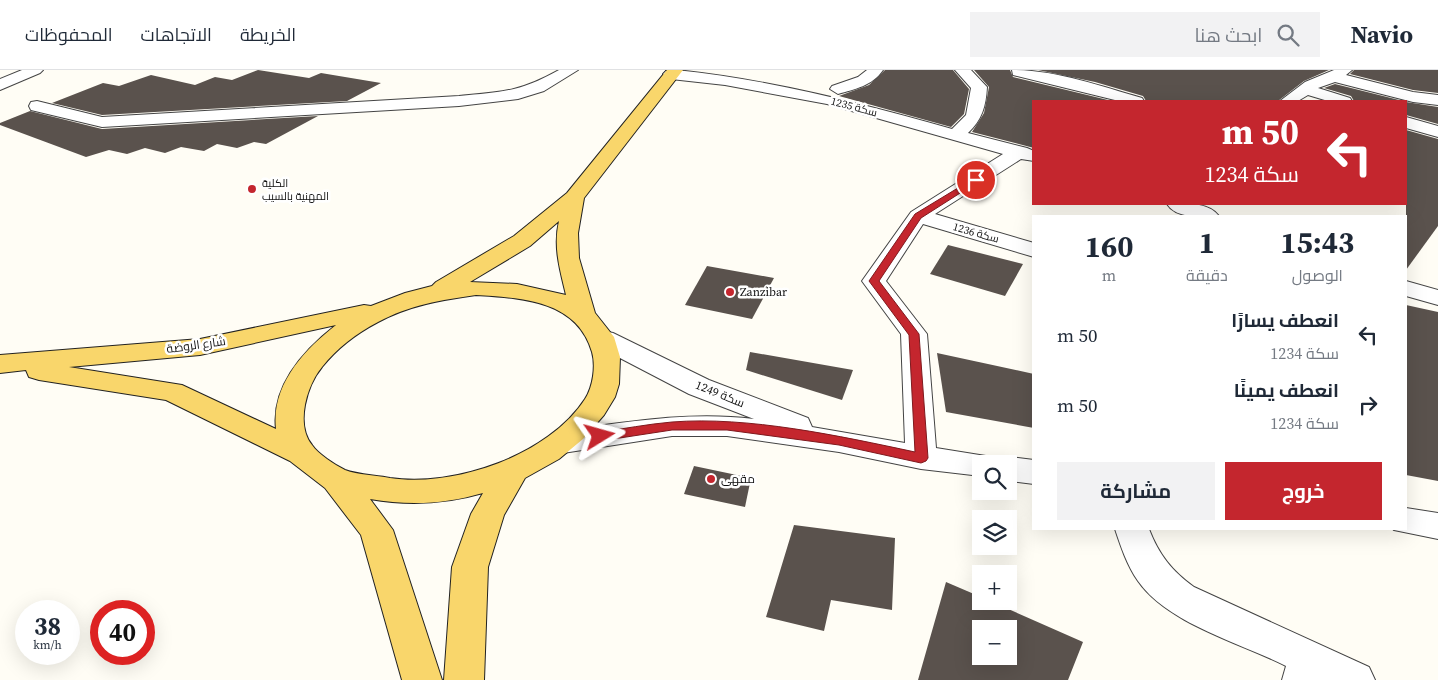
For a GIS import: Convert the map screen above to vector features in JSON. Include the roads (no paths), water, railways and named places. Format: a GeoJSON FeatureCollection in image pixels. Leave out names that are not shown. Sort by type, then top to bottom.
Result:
{"type":"FeatureCollection","features":[{"type":"Feature","properties":{"kind":"main road"},"geometry":{"type":"LineString","coordinates":[[433,294],[522,241],[574,197],[673,72]]}},
{"type":"Feature","properties":{"kind":"main road"},"geometry":{"type":"LineString","coordinates":[[574,197],[567,233],[568,258],[583,314]]}},
{"type":"Feature","properties":{"kind":"main road"},"geometry":{"type":"LineString","coordinates":[[301,453],[288,420],[296,384],[318,353],[350,327],[390,307],[433,294],[476,288],[517,289],[554,298],[583,314],[604,339],[609,371],[596,407],[563,442],[513,472],[452,489],[389,492],[336,479]]}},
{"type":"Feature","properties":{"kind":"main road","name":"شارع الروضة"},"geometry":{"type":"LineString","coordinates":[[0,364],[200,347],[390,307]]}},
{"type":"Feature","properties":{"kind":"main road","name":"شارع الروضة"},"geometry":{"type":"LineString","coordinates":[[0,364],[172,392],[301,453],[336,479]]}},
{"type":"Feature","properties":{"kind":"main road"},"geometry":{"type":"LineString","coordinates":[[464,680],[470,567],[488,514],[513,472]]}},
{"type":"Feature","properties":{"kind":"main road"},"geometry":{"type":"LineString","coordinates":[[336,479],[376,530],[422,680]]}},
{"type":"Feature","properties":{"kind":"street"},"geometry":{"type":"LineString","coordinates":[[0,85],[35,70]]}},
{"type":"Feature","properties":{"kind":"street"},"geometry":{"type":"LineString","coordinates":[[37,106],[102,122],[459,101],[512,96],[538,88],[570,70]]}},
{"type":"Feature","properties":{"kind":"street"},"geometry":{"type":"LineString","coordinates":[[822,82],[833,94],[861,82],[873,75],[875,70]]}},
{"type":"Feature","properties":{"kind":"street"},"geometry":{"type":"LineString","coordinates":[[955,135],[972,122],[978,108],[978,88],[964,70]]}},
{"type":"Feature","properties":{"kind":"street","name":"سكة 1235"},"geometry":{"type":"LineString","coordinates":[[673,72],[833,94],[955,135],[1027,155]]}},
{"type":"Feature","properties":{"kind":"street"},"geometry":{"type":"LineString","coordinates":[[1018,72],[1080,85],[1132,100]]}},
{"type":"Feature","properties":{"kind":"street"},"geometry":{"type":"LineString","coordinates":[[1289,100],[1306,88],[1339,74],[1413,97],[1438,100]]}},
{"type":"Feature","properties":{"kind":"street"},"geometry":{"type":"LineString","coordinates":[[1306,88],[1341,100]]}},
{"type":"Feature","properties":{"kind":"street"},"geometry":{"type":"LineString","coordinates":[[1407,122],[1438,132]]}},
{"type":"Feature","properties":{"kind":"street"},"geometry":{"type":"LineString","coordinates":[[921,458],[914,334],[874,281],[918,216],[1027,155]]}},
{"type":"Feature","properties":{"kind":"street"},"geometry":{"type":"LineString","coordinates":[[1180,205],[1205,215]]}},
{"type":"Feature","properties":{"kind":"street","name":"سكة 1236"},"geometry":{"type":"LineString","coordinates":[[918,216],[1032,249]]}},
{"type":"Feature","properties":{"kind":"street"},"geometry":{"type":"LineString","coordinates":[[1407,288],[1438,298]]}},
{"type":"Feature","properties":{"kind":"street","name":"سكة 1249"},"geometry":{"type":"LineString","coordinates":[[604,339],[699,387],[839,440]]}},
{"type":"Feature","properties":{"kind":"street","name":"سكة 1249"},"geometry":{"type":"LineString","coordinates":[[563,442],[672,426],[727,426],[839,440],[921,458],[972,464]]}},
{"type":"Feature","properties":{"kind":"street"},"geometry":{"type":"LineString","coordinates":[[1017,470],[1032,472]]}},
{"type":"Feature","properties":{"kind":"street"},"geometry":{"type":"LineString","coordinates":[[1407,521],[1438,526]]}},
{"type":"Feature","properties":{"kind":"street"},"geometry":{"type":"LineString","coordinates":[[1132,530],[1136,546],[1145,564],[1159,581],[1178,596],[1305,668],[1355,680]]}},
{"type":"Feature","properties":{"kind":"place","name":"الكلية المهنية بالسيب"},"geometry":{"type":"Point","coordinates":[252,189]}},
{"type":"Feature","properties":{"kind":"place","name":"Zanzibar"},"geometry":{"type":"Point","coordinates":[730,292]}},
{"type":"Feature","properties":{"kind":"place","name":"مقهى"},"geometry":{"type":"Point","coordinates":[711,479]}}]}
